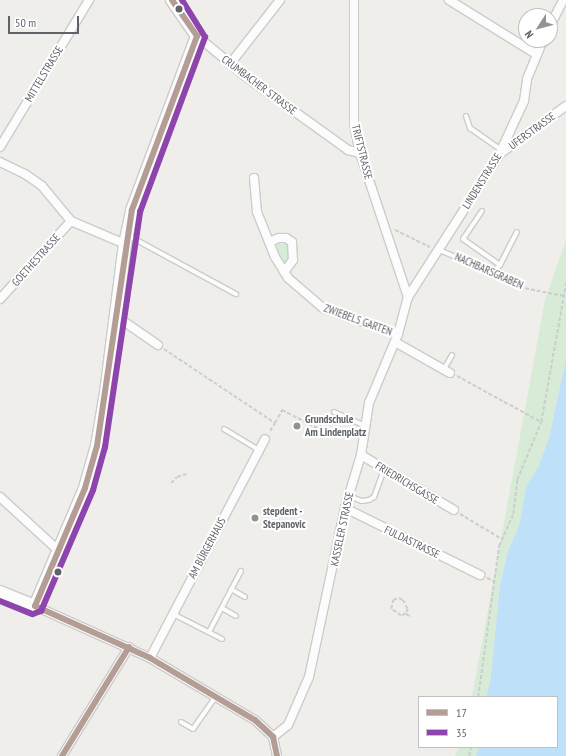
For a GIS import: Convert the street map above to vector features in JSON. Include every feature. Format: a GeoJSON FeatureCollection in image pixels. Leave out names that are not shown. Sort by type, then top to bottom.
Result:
{"type":"FeatureCollection","features":[{"type":"Feature","properties":{"kind":"street","name":"MITTELSTRASSE"},"geometry":{"type":"LineString","coordinates":[[0,147],[89,0]]}},
{"type":"Feature","properties":{"kind":"street","name":"CRUMBACHER STRASSE"},"geometry":{"type":"LineString","coordinates":[[172,0],[197,36],[230,64],[348,150],[360,153]]}},
{"type":"Feature","properties":{"kind":"street"},"geometry":{"type":"LineString","coordinates":[[230,64],[280,0]]}},
{"type":"Feature","properties":{"kind":"street","name":"TRIFTSTRASSE"},"geometry":{"type":"LineString","coordinates":[[354,0],[352,93],[360,153],[380,217],[408,297]]}},
{"type":"Feature","properties":{"kind":"street"},"geometry":{"type":"LineString","coordinates":[[449,0],[536,54]]}},
{"type":"Feature","properties":{"kind":"street"},"geometry":{"type":"LineString","coordinates":[[558,10],[563,0]]}},
{"type":"Feature","properties":{"kind":"street"},"geometry":{"type":"LineString","coordinates":[[35,606],[85,488],[97,446],[126,240],[144,172],[197,36]]}},
{"type":"Feature","properties":{"kind":"street","name":"LINDENSTRASSE"},"geometry":{"type":"LineString","coordinates":[[408,297],[437,249],[500,152],[524,101],[526,80],[539,48]]}},
{"type":"Feature","properties":{"kind":"street","name":"UFERSTRASSE"},"geometry":{"type":"LineString","coordinates":[[500,152],[566,106]]}},
{"type":"Feature","properties":{"kind":"street"},"geometry":{"type":"LineString","coordinates":[[0,162],[25,174],[42,186],[71,220],[126,240]]}},
{"type":"Feature","properties":{"kind":"street","name":"ZWIEBELS GARTEN"},"geometry":{"type":"LineString","coordinates":[[254,178],[257,212],[269,242],[284,272],[323,308],[396,338],[447,371]]}},
{"type":"Feature","properties":{"kind":"street","name":"GOETHESTRASSE"},"geometry":{"type":"LineString","coordinates":[[0,299],[71,220]]}},
{"type":"Feature","properties":{"kind":"street"},"geometry":{"type":"LineString","coordinates":[[269,242],[279,238],[286,238],[292,242],[293,260],[284,272]]}},
{"type":"Feature","properties":{"kind":"street","name":"KASSELER STRASSE"},"geometry":{"type":"LineString","coordinates":[[273,737],[288,726],[309,677],[345,508],[361,455],[370,401],[396,338],[408,297]]}},
{"type":"Feature","properties":{"kind":"street"},"geometry":{"type":"LineString","coordinates":[[116,316],[158,345]]}},
{"type":"Feature","properties":{"kind":"street","name":"AM BÜRGERHAUS"},"geometry":{"type":"LineString","coordinates":[[150,658],[265,439]]}},
{"type":"Feature","properties":{"kind":"street","name":"FRIEDRICHSGASSE"},"geometry":{"type":"LineString","coordinates":[[361,455],[454,510]]}},
{"type":"Feature","properties":{"kind":"street"},"geometry":{"type":"LineString","coordinates":[[0,497],[59,551]]}},
{"type":"Feature","properties":{"kind":"street","name":"FULDASTRASSE"},"geometry":{"type":"LineString","coordinates":[[345,508],[480,575]]}},
{"type":"Feature","properties":{"kind":"street"},"geometry":{"type":"LineString","coordinates":[[0,592],[35,606],[150,658],[255,720],[273,737],[277,756]]}},
{"type":"Feature","properties":{"kind":"street"},"geometry":{"type":"LineString","coordinates":[[62,756],[128,647]]}},
{"type":"Feature","properties":{"kind":"lane"},"geometry":{"type":"LineString","coordinates":[[466,116],[470,128],[500,152]]}},
{"type":"Feature","properties":{"kind":"lane"},"geometry":{"type":"LineString","coordinates":[[482,211],[462,239],[500,265]]}},
{"type":"Feature","properties":{"kind":"lane"},"geometry":{"type":"LineString","coordinates":[[493,273],[500,265],[517,232]]}},
{"type":"Feature","properties":{"kind":"lane"},"geometry":{"type":"LineString","coordinates":[[126,240],[236,294]]}},
{"type":"Feature","properties":{"kind":"lane","name":"NACHBARSGRABEN"},"geometry":{"type":"LineString","coordinates":[[437,249],[493,273]]}},
{"type":"Feature","properties":{"kind":"lane"},"geometry":{"type":"LineString","coordinates":[[447,371],[452,355]]}},
{"type":"Feature","properties":{"kind":"lane"},"geometry":{"type":"LineString","coordinates":[[334,412],[366,426]]}},
{"type":"Feature","properties":{"kind":"lane"},"geometry":{"type":"LineString","coordinates":[[224,429],[259,450]]}},
{"type":"Feature","properties":{"kind":"lane"},"geometry":{"type":"LineString","coordinates":[[348,496],[362,501],[370,500],[374,497],[384,469]]}},
{"type":"Feature","properties":{"kind":"lane"},"geometry":{"type":"LineString","coordinates":[[209,632],[241,571]]}},
{"type":"Feature","properties":{"kind":"lane"},"geometry":{"type":"LineString","coordinates":[[231,589],[245,597]]}},
{"type":"Feature","properties":{"kind":"lane"},"geometry":{"type":"LineString","coordinates":[[222,608],[236,616]]}},
{"type":"Feature","properties":{"kind":"lane"},"geometry":{"type":"LineString","coordinates":[[173,614],[222,639]]}},
{"type":"Feature","properties":{"kind":"lane"},"geometry":{"type":"LineString","coordinates":[[181,722],[193,730],[215,697]]}},
{"type":"Feature","properties":{"kind":"path"},"geometry":{"type":"LineString","coordinates":[[380,217],[398,232],[437,249]]}},
{"type":"Feature","properties":{"kind":"path","name":"NACHBARSGRABEN"},"geometry":{"type":"LineString","coordinates":[[493,273],[519,287],[564,296]]}},
{"type":"Feature","properties":{"kind":"path"},"geometry":{"type":"LineString","coordinates":[[478,696],[502,539],[514,514],[517,480],[541,422],[566,283]]}},
{"type":"Feature","properties":{"kind":"path"},"geometry":{"type":"LineString","coordinates":[[158,345],[275,422],[282,410],[319,428],[330,409],[334,412]]}},
{"type":"Feature","properties":{"kind":"path"},"geometry":{"type":"LineString","coordinates":[[447,371],[541,422]]}},
{"type":"Feature","properties":{"kind":"path"},"geometry":{"type":"LineString","coordinates":[[171,483],[177,477],[187,474]]}},
{"type":"Feature","properties":{"kind":"path"},"geometry":{"type":"LineString","coordinates":[[454,510],[502,539]]}},
{"type":"Feature","properties":{"kind":"path"},"geometry":{"type":"LineString","coordinates":[[406,614],[408,609],[403,600],[399,598],[394,600],[391,609],[402,616],[406,614],[411,617]]}},
{"type":"Feature","properties":{"kind":"green space"},"geometry":{"type":"Polygon","coordinates":[[[566,240],[566,359],[549,438],[539,465],[526,487],[519,526],[508,551],[500,585],[490,684],[486,696],[472,696],[545,300],[566,240]]]}},
{"type":"Feature","properties":{"kind":"green space"},"geometry":{"type":"Polygon","coordinates":[[[285,243],[290,247],[289,260],[283,264],[275,250],[278,244],[285,243]]]}},
{"type":"Feature","properties":{"kind":"green space"},"geometry":{"type":"Polygon","coordinates":[[[459,748],[479,748],[476,756],[455,756],[459,748]]]}},
{"type":"Feature","properties":{"kind":"water"},"geometry":{"type":"Polygon","coordinates":[[[566,359],[566,756],[476,756],[479,748],[558,748],[558,696],[486,696],[490,684],[500,585],[508,551],[519,526],[526,487],[539,465],[549,438],[566,359]]]}},
{"type":"Feature","properties":{"kind":"transit line","name":"17"},"geometry":{"type":"LineString","coordinates":[[172,0],[197,36]]}},
{"type":"Feature","properties":{"kind":"transit line","name":"35"},"geometry":{"type":"LineString","coordinates":[[0,601],[33,614],[41,611],[93,490],[105,447],[140,212],[205,37],[182,0]]}},
{"type":"Feature","properties":{"kind":"transit line","name":"17"},"geometry":{"type":"LineString","coordinates":[[35,606],[85,488],[97,446],[132,210],[197,36]]}},
{"type":"Feature","properties":{"kind":"transit line","name":"17"},"geometry":{"type":"LineString","coordinates":[[35,606],[150,658],[255,720],[273,737],[277,756]]}},
{"type":"Feature","properties":{"kind":"transit line","name":"17"},"geometry":{"type":"LineString","coordinates":[[62,756],[129,647]]}},
{"type":"Feature","properties":{"kind":"place","name":"Grundschule Am Lindenplatz"},"geometry":{"type":"Point","coordinates":[297,426]}},
{"type":"Feature","properties":{"kind":"place","name":"stepdent - Stepanovic"},"geometry":{"type":"Point","coordinates":[255,518]}}]}
